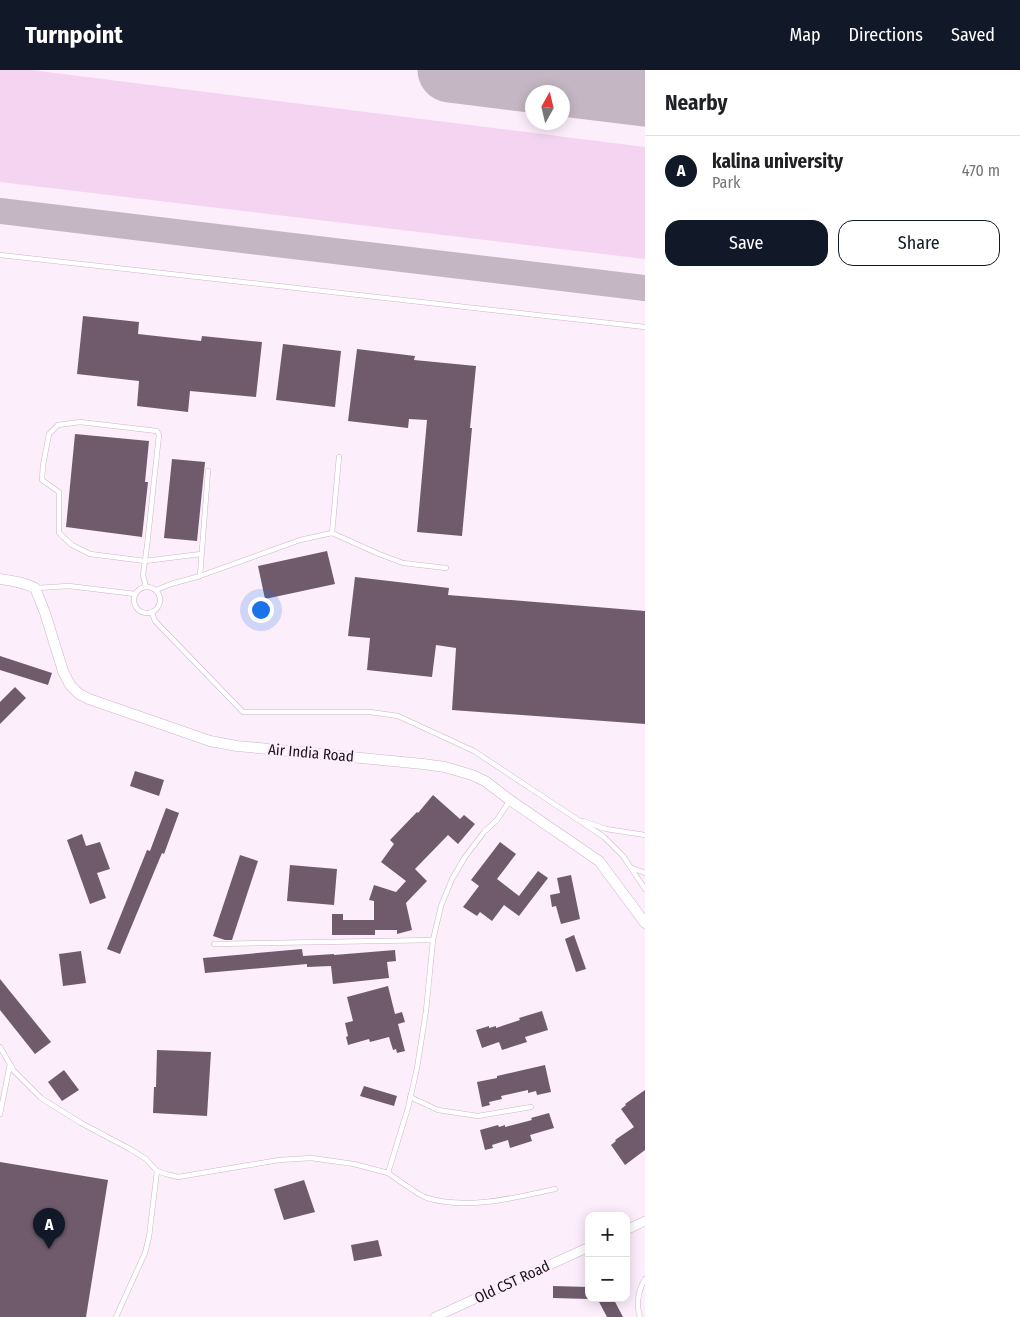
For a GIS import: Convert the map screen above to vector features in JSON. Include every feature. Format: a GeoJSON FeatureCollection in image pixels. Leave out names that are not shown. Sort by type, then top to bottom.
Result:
{"type":"FeatureCollection","features":[{"type":"Feature","properties":{"kind":"street"},"geometry":{"type":"LineString","coordinates":[[0,579],[26,584],[35,588]]}},
{"type":"Feature","properties":{"kind":"street","name":"Air India Road"},"geometry":{"type":"LineString","coordinates":[[35,588],[63,671],[70,685],[80,694],[210,740],[236,746],[445,767],[472,775],[485,781],[599,860],[645,923]]}},
{"type":"Feature","properties":{"kind":"street"},"geometry":{"type":"LineString","coordinates":[[630,1228],[645,1221]]}},
{"type":"Feature","properties":{"kind":"street","name":"Old CST Road"},"geometry":{"type":"LineString","coordinates":[[435,1317],[585,1248]]}},
{"type":"Feature","properties":{"kind":"lane"},"geometry":{"type":"LineString","coordinates":[[0,255],[645,327]]}},
{"type":"Feature","properties":{"kind":"lane"},"geometry":{"type":"LineString","coordinates":[[146,587],[143,575],[145,561],[159,435],[157,431],[80,422],[58,425],[49,434],[42,480],[59,492],[59,532],[72,546],[90,554],[145,561],[201,554]]}},
{"type":"Feature","properties":{"kind":"lane"},"geometry":{"type":"LineString","coordinates":[[332,533],[339,457]]}},
{"type":"Feature","properties":{"kind":"lane"},"geometry":{"type":"LineString","coordinates":[[200,576],[208,471]]}},
{"type":"Feature","properties":{"kind":"lane"},"geometry":{"type":"LineString","coordinates":[[156,590],[300,540],[332,533],[379,554],[404,562],[446,568]]}},
{"type":"Feature","properties":{"kind":"lane"},"geometry":{"type":"LineString","coordinates":[[35,588],[69,586],[135,594]]}},
{"type":"Feature","properties":{"kind":"lane"},"geometry":{"type":"LineString","coordinates":[[150,587],[156,590],[160,603],[158,607],[152,613],[142,613],[134,604],[135,594],[140,588],[150,587]]}},
{"type":"Feature","properties":{"kind":"lane"},"geometry":{"type":"LineString","coordinates":[[152,613],[155,621],[243,712],[370,712],[398,716],[474,751],[604,838],[623,856],[645,889]]}},
{"type":"Feature","properties":{"kind":"lane"},"geometry":{"type":"LineString","coordinates":[[388,1173],[410,1097],[416,1068],[426,1010],[434,940],[441,906],[452,879],[465,856],[484,832],[497,820],[510,800]]}},
{"type":"Feature","properties":{"kind":"lane"},"geometry":{"type":"LineString","coordinates":[[577,820],[606,829],[645,835]]}},
{"type":"Feature","properties":{"kind":"lane"},"geometry":{"type":"LineString","coordinates":[[631,867],[645,873]]}},
{"type":"Feature","properties":{"kind":"lane"},"geometry":{"type":"LineString","coordinates":[[214,944],[434,940]]}},
{"type":"Feature","properties":{"kind":"lane"},"geometry":{"type":"LineString","coordinates":[[0,1047],[14,1071],[41,1098],[80,1123],[146,1159],[157,1171],[178,1177],[279,1160],[311,1158],[354,1164],[388,1173],[426,1198],[458,1203],[507,1200],[554,1189]]}},
{"type":"Feature","properties":{"kind":"lane"},"geometry":{"type":"LineString","coordinates":[[0,1114],[10,1064]]}},
{"type":"Feature","properties":{"kind":"lane"},"geometry":{"type":"LineString","coordinates":[[410,1097],[438,1110],[478,1116],[531,1108]]}},
{"type":"Feature","properties":{"kind":"lane"},"geometry":{"type":"LineString","coordinates":[[116,1317],[145,1254],[150,1236],[157,1171]]}},
{"type":"Feature","properties":{"kind":"lane"},"geometry":{"type":"LineString","coordinates":[[645,1279],[639,1295],[640,1315],[645,1317]]}},
{"type":"Feature","properties":{"kind":"shaded area"},"geometry":{"type":"Polygon","coordinates":[[[0,70],[31,70],[645,147],[645,259],[0,182],[0,70]]]}},
{"type":"Feature","properties":{"kind":"building"},"geometry":{"type":"Polygon","coordinates":[[[83,316],[139,322],[138,334],[201,341],[202,336],[262,342],[256,397],[190,391],[188,412],[137,406],[139,381],[77,374],[83,316]]]}},
{"type":"Feature","properties":{"kind":"building"},"geometry":{"type":"Polygon","coordinates":[[[283,344],[341,351],[335,407],[276,400],[283,344]]]}},
{"type":"Feature","properties":{"kind":"building"},"geometry":{"type":"Polygon","coordinates":[[[357,349],[415,356],[414,360],[476,366],[462,536],[417,532],[427,420],[409,419],[408,428],[348,421],[357,349]]]}},
{"type":"Feature","properties":{"kind":"building"},"geometry":{"type":"Polygon","coordinates":[[[75,434],[149,441],[145,482],[148,482],[142,537],[66,527],[75,434]]]}},
{"type":"Feature","properties":{"kind":"building"},"geometry":{"type":"Polygon","coordinates":[[[172,459],[205,462],[197,541],[164,538],[172,459]]]}},
{"type":"Feature","properties":{"kind":"building"},"geometry":{"type":"Polygon","coordinates":[[[327,551],[335,584],[265,599],[258,566],[327,551]]]}},
{"type":"Feature","properties":{"kind":"building"},"geometry":{"type":"Polygon","coordinates":[[[355,577],[449,588],[448,595],[645,611],[645,724],[452,710],[456,648],[436,645],[432,677],[367,670],[370,638],[348,636],[355,577]]]}},
{"type":"Feature","properties":{"kind":"building"},"geometry":{"type":"Polygon","coordinates":[[[0,656],[52,673],[48,685],[0,670],[0,656]]]}},
{"type":"Feature","properties":{"kind":"building"},"geometry":{"type":"Polygon","coordinates":[[[15,687],[26,698],[0,724],[0,702],[15,687]]]}},
{"type":"Feature","properties":{"kind":"building"},"geometry":{"type":"Polygon","coordinates":[[[135,771],[164,780],[159,796],[130,786],[135,771]]]}},
{"type":"Feature","properties":{"kind":"building"},"geometry":{"type":"Polygon","coordinates":[[[433,795],[460,819],[464,815],[475,824],[458,844],[448,835],[415,869],[427,881],[406,903],[412,930],[397,934],[397,930],[375,930],[375,935],[332,935],[332,914],[343,914],[343,920],[374,920],[374,901],[369,900],[374,885],[396,892],[406,881],[381,862],[394,844],[390,840],[418,813],[433,795]]]}},
{"type":"Feature","properties":{"kind":"building"},"geometry":{"type":"Polygon","coordinates":[[[166,808],[179,813],[164,854],[162,853],[120,954],[107,949],[147,850],[150,851],[166,808]]]}},
{"type":"Feature","properties":{"kind":"building"},"geometry":{"type":"Polygon","coordinates":[[[82,834],[86,846],[100,842],[110,869],[97,873],[106,898],[90,904],[67,840],[82,834]]]}},
{"type":"Feature","properties":{"kind":"building"},"geometry":{"type":"Polygon","coordinates":[[[500,842],[516,854],[497,879],[519,896],[538,871],[548,878],[519,916],[504,905],[492,921],[480,912],[477,916],[463,907],[479,886],[471,880],[500,842]]]}},
{"type":"Feature","properties":{"kind":"building"},"geometry":{"type":"Polygon","coordinates":[[[240,855],[258,861],[232,940],[225,940],[213,936],[240,855]]]}},
{"type":"Feature","properties":{"kind":"building"},"geometry":{"type":"Polygon","coordinates":[[[290,865],[337,869],[334,905],[287,901],[290,865]]]}},
{"type":"Feature","properties":{"kind":"building"},"geometry":{"type":"Polygon","coordinates":[[[571,875],[580,919],[561,924],[556,906],[552,907],[550,895],[560,893],[557,878],[571,875]]]}},
{"type":"Feature","properties":{"kind":"building"},"geometry":{"type":"Polygon","coordinates":[[[574,935],[586,969],[576,972],[565,939],[574,935]]]}},
{"type":"Feature","properties":{"kind":"building"},"geometry":{"type":"Polygon","coordinates":[[[302,949],[303,956],[395,950],[396,961],[387,962],[389,978],[333,984],[331,966],[307,967],[307,964],[205,973],[203,958],[302,949]]]}},
{"type":"Feature","properties":{"kind":"building"},"geometry":{"type":"Polygon","coordinates":[[[81,951],[86,983],[63,986],[59,954],[81,951]]]}},
{"type":"Feature","properties":{"kind":"building"},"geometry":{"type":"Polygon","coordinates":[[[0,979],[51,1042],[35,1054],[0,1010],[0,979]]]}},
{"type":"Feature","properties":{"kind":"building"},"geometry":{"type":"Polygon","coordinates":[[[388,986],[395,1014],[402,1012],[405,1022],[398,1024],[405,1051],[397,1053],[396,1049],[393,1050],[389,1037],[370,1042],[369,1039],[348,1045],[345,1023],[353,1021],[347,997],[388,986]]]}},
{"type":"Feature","properties":{"kind":"building"},"geometry":{"type":"Polygon","coordinates":[[[542,1011],[548,1030],[525,1037],[527,1042],[502,1050],[499,1042],[482,1048],[476,1030],[489,1026],[489,1028],[496,1026],[496,1028],[542,1011]]]}},
{"type":"Feature","properties":{"kind":"building"},"geometry":{"type":"Polygon","coordinates":[[[157,1050],[211,1052],[207,1116],[153,1113],[157,1050]]]}},
{"type":"Feature","properties":{"kind":"building"},"geometry":{"type":"Polygon","coordinates":[[[545,1065],[551,1092],[537,1095],[536,1091],[528,1093],[528,1090],[501,1096],[502,1099],[489,1102],[490,1105],[482,1107],[477,1082],[545,1065]]]}},
{"type":"Feature","properties":{"kind":"building"},"geometry":{"type":"Polygon","coordinates":[[[64,1070],[79,1090],[62,1101],[48,1082],[64,1070]]]}},
{"type":"Feature","properties":{"kind":"building"},"geometry":{"type":"Polygon","coordinates":[[[364,1086],[397,1096],[394,1106],[360,1096],[364,1086]]]}},
{"type":"Feature","properties":{"kind":"building"},"geometry":{"type":"Polygon","coordinates":[[[645,1090],[645,1150],[625,1165],[611,1145],[634,1127],[621,1109],[645,1090]]]}},
{"type":"Feature","properties":{"kind":"building"},"geometry":{"type":"Polygon","coordinates":[[[549,1113],[554,1128],[530,1135],[532,1141],[510,1148],[508,1140],[492,1145],[493,1148],[485,1150],[480,1130],[498,1125],[499,1127],[505,1125],[505,1127],[532,1120],[531,1118],[549,1113]]]}},
{"type":"Feature","properties":{"kind":"building"},"geometry":{"type":"Polygon","coordinates":[[[0,1162],[108,1180],[86,1317],[0,1317],[0,1162]]]}},
{"type":"Feature","properties":{"kind":"building"},"geometry":{"type":"Polygon","coordinates":[[[304,1180],[315,1212],[284,1220],[274,1189],[304,1180]]]}},
{"type":"Feature","properties":{"kind":"building"},"geometry":{"type":"Polygon","coordinates":[[[378,1240],[382,1256],[354,1261],[351,1245],[378,1240]]]}},
{"type":"Feature","properties":{"kind":"building"},"geometry":{"type":"Polygon","coordinates":[[[553,1286],[585,1287],[585,1299],[553,1298],[553,1286]]]}},
{"type":"Feature","properties":{"kind":"building"},"geometry":{"type":"Polygon","coordinates":[[[599,1302],[615,1302],[623,1317],[607,1317],[599,1302]]]}},
{"type":"Feature","properties":{"kind":"taxiway"},"geometry":{"type":"LineString","coordinates":[[608,90],[635,79],[645,71]]}},
{"type":"Feature","properties":{"kind":"taxiway"},"geometry":{"type":"LineString","coordinates":[[0,211],[645,288]]}},
{"type":"Feature","properties":{"kind":"runway"},"geometry":{"type":"LineString","coordinates":[[450,70],[645,94]]}},
{"type":"Feature","properties":{"kind":"place","name":"kalina university"},"geometry":{"type":"Point","coordinates":[49,1249]}}]}
